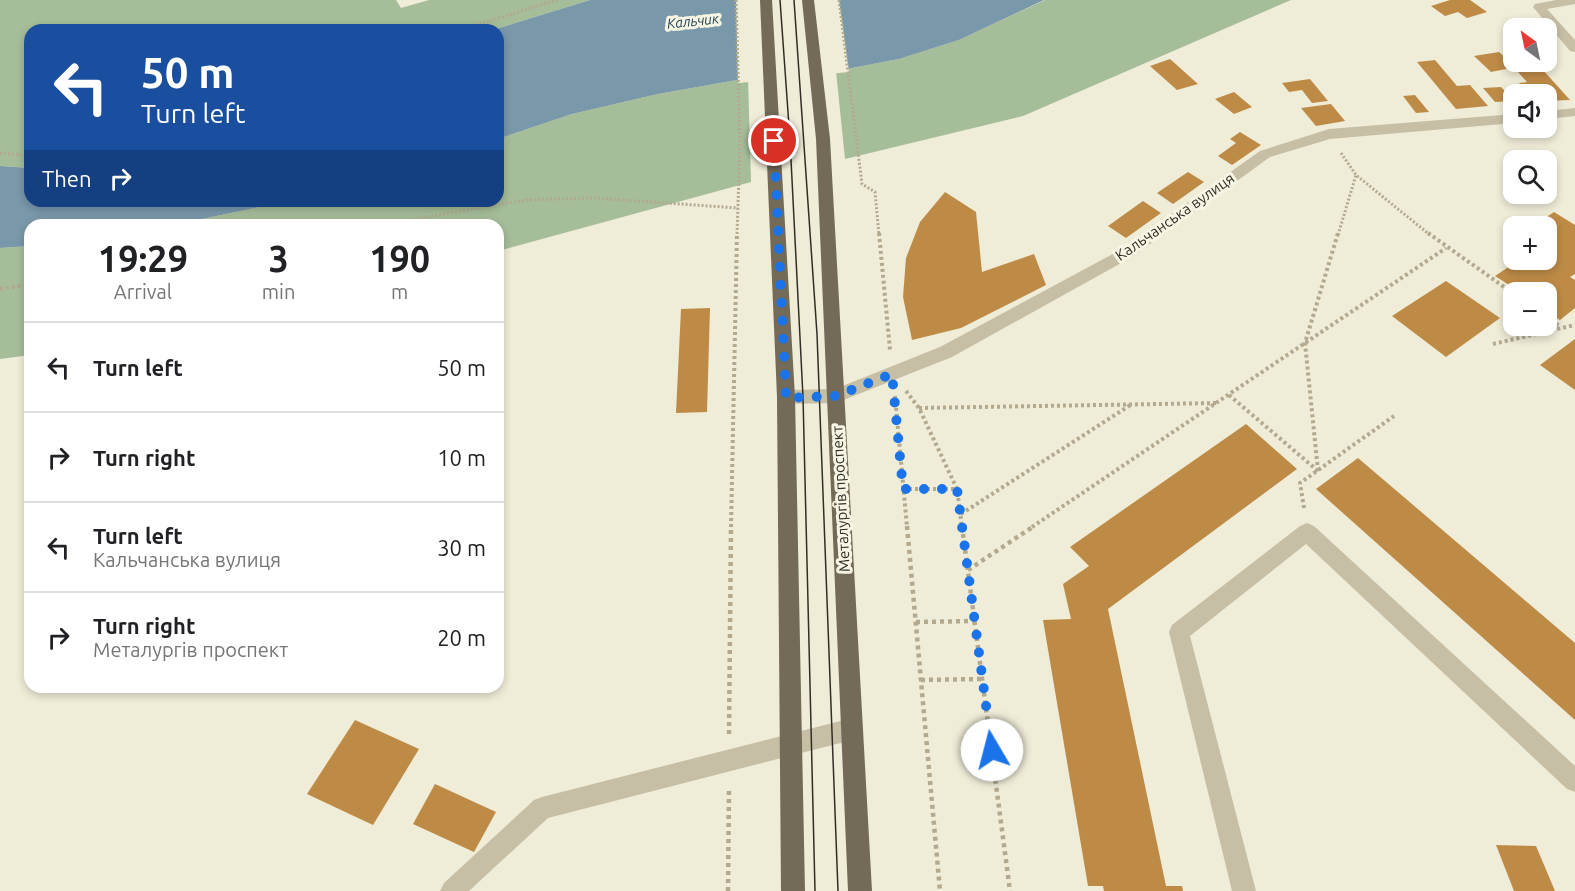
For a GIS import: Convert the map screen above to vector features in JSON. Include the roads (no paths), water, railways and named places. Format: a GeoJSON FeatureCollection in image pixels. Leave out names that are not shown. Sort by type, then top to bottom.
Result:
{"type":"FeatureCollection","features":[{"type":"Feature","properties":{"kind":"main road"},"geometry":{"type":"LineString","coordinates":[[766,0],[786,398],[793,891]]}},
{"type":"Feature","properties":{"kind":"main road","name":"Металургів проспект"},"geometry":{"type":"LineString","coordinates":[[808,0],[823,139],[860,891]]}},
{"type":"Feature","properties":{"kind":"street"},"geometry":{"type":"LineString","coordinates":[[1575,0],[1539,7],[1575,48]]}},
{"type":"Feature","properties":{"kind":"street"},"geometry":{"type":"LineString","coordinates":[[1557,114],[1575,112]]}},
{"type":"Feature","properties":{"kind":"street","name":"Кальчанська вулиця"},"geometry":{"type":"LineString","coordinates":[[786,398],[836,396],[946,352],[1127,253],[1265,154],[1329,134],[1503,119]]}},
{"type":"Feature","properties":{"kind":"street"},"geometry":{"type":"LineString","coordinates":[[1244,891],[1179,632],[1307,532],[1575,781]]}},
{"type":"Feature","properties":{"kind":"street"},"geometry":{"type":"LineString","coordinates":[[452,891],[542,808],[852,729]]}},
{"type":"Feature","properties":{"kind":"water","name":"Кальчик"},"geometry":{"type":"Polygon","coordinates":[[[590,0],[1044,0],[959,40],[899,59],[836,71],[748,78],[658,94],[572,114],[504,137],[504,27],[590,0]]]}},
{"type":"Feature","properties":{"kind":"water"},"geometry":{"type":"Polygon","coordinates":[[[0,166],[24,168],[24,207],[260,207],[202,219],[24,219],[24,246],[0,248],[0,166]]]}},
{"type":"Feature","properties":{"kind":"tram line"},"geometry":{"type":"LineString","coordinates":[[780,0],[790,140],[803,397],[815,891]]}},
{"type":"Feature","properties":{"kind":"tram line"},"geometry":{"type":"LineString","coordinates":[[794,0],[817,334],[838,891]]}}]}
